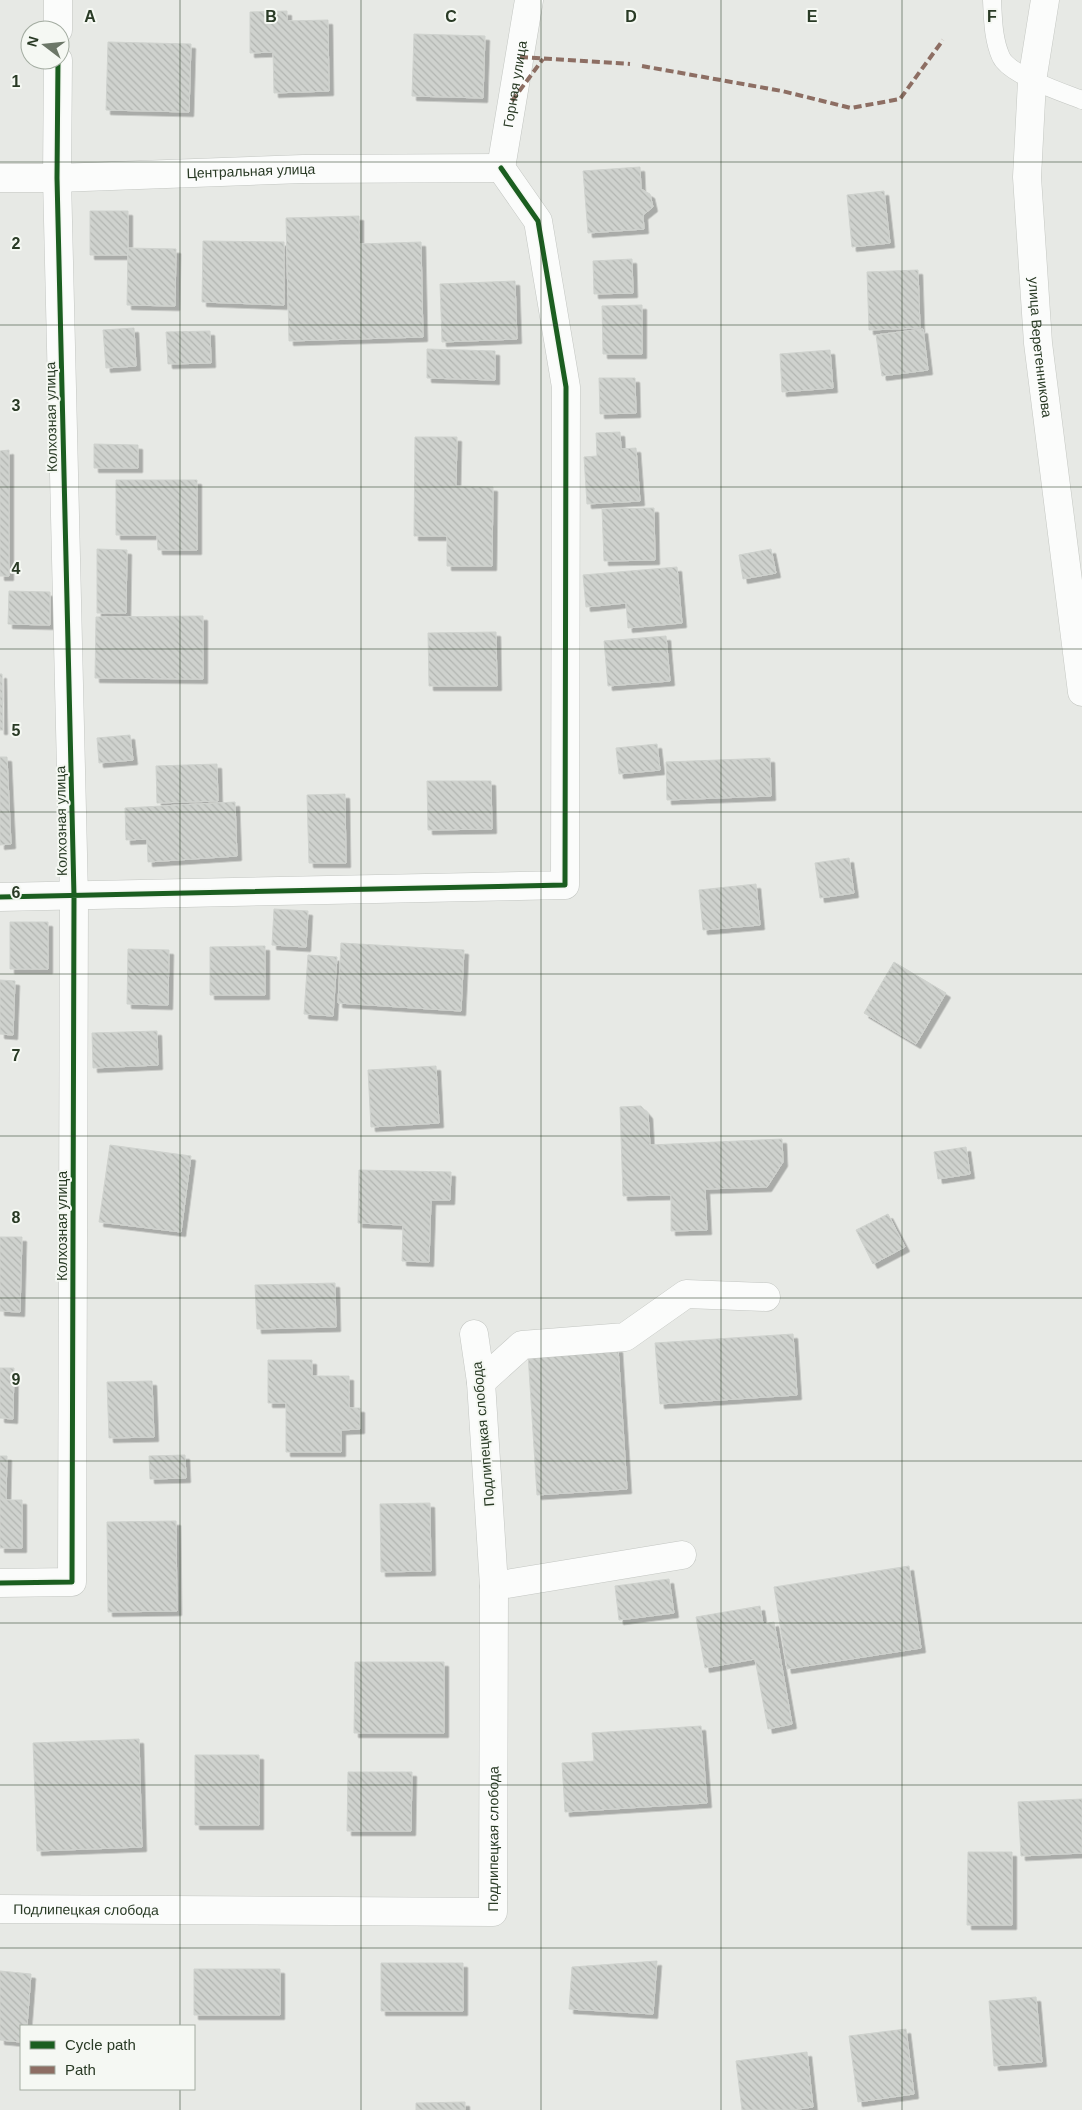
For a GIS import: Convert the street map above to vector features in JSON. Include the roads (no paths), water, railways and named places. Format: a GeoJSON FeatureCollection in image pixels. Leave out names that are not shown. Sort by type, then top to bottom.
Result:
{"type":"FeatureCollection","features":[{"type":"Feature","properties":{"kind":"street"},"geometry":{"type":"LineString","coordinates":[[58,0],[58,20]]}},
{"type":"Feature","properties":{"kind":"street","name":"Горная улица"},"geometry":{"type":"LineString","coordinates":[[501,168],[529,0]]}},
{"type":"Feature","properties":{"kind":"street","name":"улица Веретенникова"},"geometry":{"type":"LineString","coordinates":[[1045,0],[1032,82],[1027,177],[1038,343],[1082,692]]}},
{"type":"Feature","properties":{"kind":"street","name":"Колхозная улица"},"geometry":{"type":"LineString","coordinates":[[0,1583],[72,1582],[74,896],[57,178],[58,70]]}},
{"type":"Feature","properties":{"kind":"street"},"geometry":{"type":"LineString","coordinates":[[0,897],[565,885],[566,387],[538,221],[501,168]]}},
{"type":"Feature","properties":{"kind":"street","name":"Центральная улица"},"geometry":{"type":"LineString","coordinates":[[0,178],[57,178],[303,169],[501,168]]}},
{"type":"Feature","properties":{"kind":"street"},"geometry":{"type":"LineString","coordinates":[[481,1382],[522,1345],[625,1337],[686,1294],[766,1298]]}},
{"type":"Feature","properties":{"kind":"street","name":"Подлипецкая слобода"},"geometry":{"type":"LineString","coordinates":[[0,1909],[493,1912],[494,1586],[481,1382],[474,1334]]}},
{"type":"Feature","properties":{"kind":"street"},"geometry":{"type":"LineString","coordinates":[[494,1586],[682,1555]]}},
{"type":"Feature","properties":{"kind":"lane"},"geometry":{"type":"LineString","coordinates":[[992,0],[993,30],[1002,59],[1032,82],[1082,100]]}}]}
